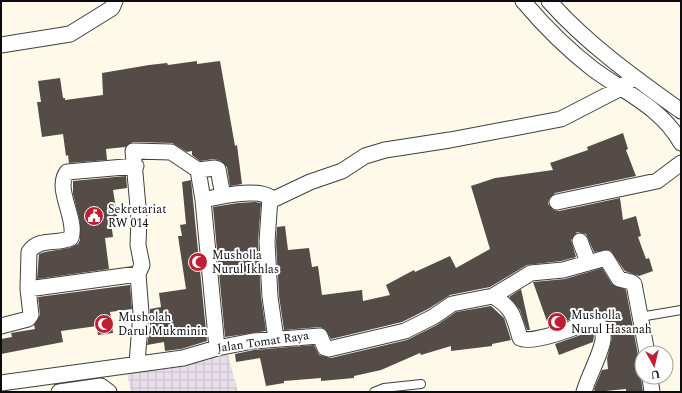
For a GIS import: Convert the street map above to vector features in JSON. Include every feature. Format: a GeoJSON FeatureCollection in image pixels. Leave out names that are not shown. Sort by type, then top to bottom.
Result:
{"type":"FeatureCollection","features":[{"type":"Feature","properties":{"kind":"street"},"geometry":{"type":"LineString","coordinates":[[1,46],[70,34],[112,8],[115,1]]}},
{"type":"Feature","properties":{"kind":"street"},"geometry":{"type":"LineString","coordinates":[[523,1],[557,39],[593,68],[655,111],[681,143]]}},
{"type":"Feature","properties":{"kind":"street"},"geometry":{"type":"LineString","coordinates":[[549,1],[601,52],[681,111]]}},
{"type":"Feature","properties":{"kind":"street"},"geometry":{"type":"LineString","coordinates":[[270,201],[342,171],[365,156],[385,150],[450,140],[561,119],[621,88],[634,77]]}},
{"type":"Feature","properties":{"kind":"street"},"geometry":{"type":"LineString","coordinates":[[137,363],[141,313],[138,274],[142,265],[138,245],[139,218],[136,166],[133,151],[171,152],[198,170],[218,169],[223,196]]}},
{"type":"Feature","properties":{"kind":"street"},"geometry":{"type":"LineString","coordinates":[[557,202],[657,181],[681,162]]}},
{"type":"Feature","properties":{"kind":"street"},"geometry":{"type":"LineString","coordinates":[[1,326],[30,318],[28,289],[29,252],[32,248],[42,243],[69,240],[72,236],[73,231],[64,195],[64,178],[67,172],[136,166]]}},
{"type":"Feature","properties":{"kind":"street"},"geometry":{"type":"LineString","coordinates":[[198,170],[204,200],[217,348]]}},
{"type":"Feature","properties":{"kind":"street"},"geometry":{"type":"LineString","coordinates":[[204,200],[223,196],[262,194],[270,197],[267,242],[270,297],[276,339]]}},
{"type":"Feature","properties":{"kind":"street"},"geometry":{"type":"LineString","coordinates":[[580,242],[588,262]]}},
{"type":"Feature","properties":{"kind":"street"},"geometry":{"type":"LineString","coordinates":[[584,392],[603,341],[601,327],[598,323],[591,321],[574,328],[531,340],[523,340],[520,338],[511,311],[505,304],[493,296],[531,273],[563,270],[606,258],[619,279],[633,283],[645,345]]}},
{"type":"Feature","properties":{"kind":"street"},"geometry":{"type":"LineString","coordinates":[[28,289],[138,274]]}},
{"type":"Feature","properties":{"kind":"street","name":"Jalan Tomat Raya"},"geometry":{"type":"LineString","coordinates":[[1,383],[137,363],[183,358],[217,348],[276,339],[316,335],[320,336],[326,349],[338,347],[406,330],[433,317],[452,304],[493,296]]}},
{"type":"Feature","properties":{"kind":"street"},"geometry":{"type":"LineString","coordinates":[[59,392],[101,386],[109,392]]}},
{"type":"Feature","properties":{"kind":"lane"},"geometry":{"type":"LineString","coordinates":[[640,317],[681,310]]}},
{"type":"Feature","properties":{"kind":"lane"},"geometry":{"type":"LineString","coordinates":[[374,392],[384,388],[421,384]]}},
{"type":"Feature","properties":{"kind":"shaded area"},"geometry":{"type":"Polygon","coordinates":[[[228,355],[238,392],[131,392],[126,368],[228,355]]]}},
{"type":"Feature","properties":{"kind":"building"},"geometry":{"type":"Polygon","coordinates":[[[197,61],[197,64],[220,61],[235,146],[237,145],[242,184],[230,186],[227,167],[221,161],[214,159],[200,161],[192,155],[192,151],[187,152],[172,143],[133,142],[125,147],[106,149],[107,160],[69,163],[68,155],[66,156],[63,134],[42,137],[37,102],[41,102],[38,81],[60,78],[63,98],[65,98],[65,100],[103,95],[102,73],[149,65],[167,63],[168,65],[197,61]]]}},
{"type":"Feature","properties":{"kind":"building"},"geometry":{"type":"Polygon","coordinates":[[[623,133],[628,149],[626,150],[636,176],[555,193],[549,199],[548,204],[554,210],[559,211],[620,198],[623,220],[636,216],[641,236],[638,237],[646,259],[649,258],[653,271],[639,276],[625,271],[610,250],[594,252],[586,234],[577,232],[571,240],[576,257],[561,261],[527,265],[490,287],[450,295],[428,309],[402,322],[331,339],[325,329],[320,327],[284,330],[279,296],[276,242],[277,227],[285,226],[288,250],[309,248],[312,267],[318,266],[322,295],[362,290],[363,301],[390,295],[386,285],[414,270],[415,272],[450,256],[456,268],[490,249],[471,186],[495,178],[553,170],[550,163],[588,150],[587,147],[623,133]]]}},
{"type":"Feature","properties":{"kind":"building"},"geometry":{"type":"Polygon","coordinates":[[[126,176],[127,188],[113,190],[118,221],[111,222],[113,237],[105,238],[109,269],[37,279],[39,254],[69,248],[78,244],[80,240],[80,222],[73,194],[73,181],[126,176]]]}},
{"type":"Feature","properties":{"kind":"building"},"geometry":{"type":"Polygon","coordinates":[[[191,180],[207,341],[181,349],[165,351],[164,342],[147,345],[150,329],[150,309],[161,307],[159,293],[186,289],[178,236],[182,236],[180,225],[186,224],[182,182],[191,180]]]}},
{"type":"Feature","properties":{"kind":"building"},"geometry":{"type":"Polygon","coordinates":[[[255,202],[261,203],[258,242],[261,297],[266,331],[225,337],[213,207],[255,202]]]}},
{"type":"Feature","properties":{"kind":"building"},"geometry":{"type":"Polygon","coordinates":[[[602,268],[612,284],[626,290],[636,345],[634,345],[634,385],[642,385],[643,392],[626,392],[626,389],[595,392],[594,389],[602,370],[608,369],[607,359],[612,338],[608,323],[601,315],[592,312],[549,327],[533,282],[565,279],[602,268]]]}},
{"type":"Feature","properties":{"kind":"building"},"geometry":{"type":"Polygon","coordinates":[[[130,285],[132,309],[110,312],[113,333],[98,335],[97,326],[61,331],[63,342],[1,354],[1,339],[12,337],[11,333],[35,329],[34,325],[40,315],[38,297],[130,285]]]}},
{"type":"Feature","properties":{"kind":"building"},"geometry":{"type":"Polygon","coordinates":[[[521,289],[530,330],[527,330],[520,310],[509,297],[521,289]]]}},
{"type":"Feature","properties":{"kind":"building"},"geometry":{"type":"Polygon","coordinates":[[[491,306],[504,318],[511,340],[492,344],[492,346],[451,351],[451,346],[421,355],[420,353],[381,370],[354,376],[354,378],[321,381],[321,378],[284,381],[284,383],[266,386],[260,358],[236,362],[235,354],[254,350],[314,345],[319,355],[331,358],[407,340],[437,325],[456,312],[491,306]]]}},
{"type":"Feature","properties":{"kind":"building"},"geometry":{"type":"Polygon","coordinates":[[[592,331],[594,336],[593,342],[559,355],[555,344],[592,331]]]}},
{"type":"Feature","properties":{"kind":"place","name":"Sekretariat RW 014"},"geometry":{"type":"Point","coordinates":[94,216]}},
{"type":"Feature","properties":{"kind":"place","name":"Musholla Nurul Ikhlas"},"geometry":{"type":"Point","coordinates":[198,262]}},
{"type":"Feature","properties":{"kind":"place","name":"Musholla Nurul Hasanah"},"geometry":{"type":"Point","coordinates":[557,322]}},
{"type":"Feature","properties":{"kind":"place","name":"Musholah Darul Mukminin"},"geometry":{"type":"Point","coordinates":[104,324]}}]}
